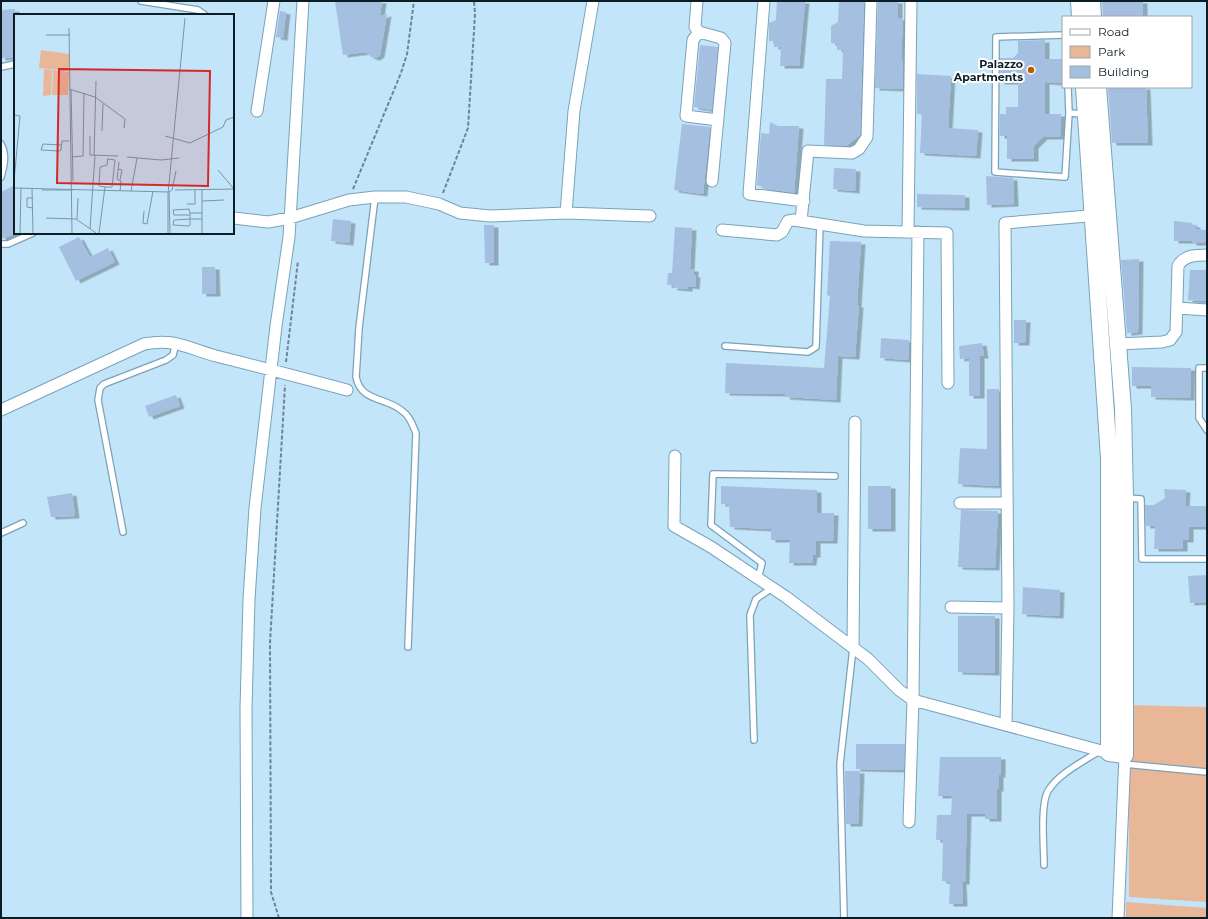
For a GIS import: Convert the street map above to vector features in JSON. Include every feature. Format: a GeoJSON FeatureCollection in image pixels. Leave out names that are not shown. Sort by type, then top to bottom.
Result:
{"type":"FeatureCollection","features":[{"type":"Feature","properties":{"kind":"street"},"geometry":{"type":"LineString","coordinates":[[257,111],[274,1]]}},
{"type":"Feature","properties":{"kind":"street"},"geometry":{"type":"LineString","coordinates":[[248,918],[246,708],[249,599],[255,508],[271,369],[289,237],[303,1]]}},
{"type":"Feature","properties":{"kind":"street"},"geometry":{"type":"LineString","coordinates":[[566,212],[574,111],[593,1]]}},
{"type":"Feature","properties":{"kind":"street"},"geometry":{"type":"LineString","coordinates":[[697,1],[695,27],[699,32],[721,38],[725,43],[712,181]]}},
{"type":"Feature","properties":{"kind":"street"},"geometry":{"type":"LineString","coordinates":[[764,1],[749,194],[804,200]]}},
{"type":"Feature","properties":{"kind":"street"},"geometry":{"type":"LineString","coordinates":[[802,221],[808,151],[852,153],[858,149],[867,137],[871,1]]}},
{"type":"Feature","properties":{"kind":"street"},"geometry":{"type":"LineString","coordinates":[[909,822],[913,700],[913,232],[911,1]]}},
{"type":"Feature","properties":{"kind":"street"},"geometry":{"type":"LineString","coordinates":[[1079,1],[1080,16]]}},
{"type":"Feature","properties":{"kind":"street"},"geometry":{"type":"LineString","coordinates":[[1092,1],[1093,16]]}},
{"type":"Feature","properties":{"kind":"street"},"geometry":{"type":"LineString","coordinates":[[699,32],[694,40],[686,116],[718,120]]}},
{"type":"Feature","properties":{"kind":"street"},"geometry":{"type":"LineString","coordinates":[[1084,88],[1093,114]]}},
{"type":"Feature","properties":{"kind":"street"},"geometry":{"type":"LineString","coordinates":[[1098,88],[1093,114],[1100,215],[1104,383],[1109,458],[1117,498]]}},
{"type":"Feature","properties":{"kind":"street"},"geometry":{"type":"LineString","coordinates":[[234,218],[268,222],[290,218],[348,200],[375,196],[406,197],[439,204],[460,213],[490,216],[566,212],[650,216]]}},
{"type":"Feature","properties":{"kind":"street"},"geometry":{"type":"LineString","coordinates":[[1100,215],[1118,344],[1123,409],[1117,498],[1114,756],[1118,918]]}},
{"type":"Feature","properties":{"kind":"street"},"geometry":{"type":"LineString","coordinates":[[1006,725],[1008,608],[1005,223],[1100,215]]}},
{"type":"Feature","properties":{"kind":"street"},"geometry":{"type":"LineString","coordinates":[[722,230],[777,235],[782,232],[788,220],[864,230],[947,233],[948,383]]}},
{"type":"Feature","properties":{"kind":"street"},"geometry":{"type":"LineString","coordinates":[[1118,344],[1162,342],[1170,340],[1176,332],[1178,266],[1181,260],[1194,254],[1207,255]]}},
{"type":"Feature","properties":{"kind":"street"},"geometry":{"type":"LineString","coordinates":[[1177,308],[1207,310]]}},
{"type":"Feature","properties":{"kind":"street"},"geometry":{"type":"LineString","coordinates":[[1,410],[144,344],[155,342],[176,342],[214,355],[347,390]]}},
{"type":"Feature","properties":{"kind":"street"},"geometry":{"type":"LineString","coordinates":[[853,648],[856,422]]}},
{"type":"Feature","properties":{"kind":"street"},"geometry":{"type":"LineString","coordinates":[[675,456],[674,526],[711,547],[772,588],[868,659],[899,690],[913,700],[1114,756]]}},
{"type":"Feature","properties":{"kind":"street"},"geometry":{"type":"LineString","coordinates":[[960,503],[1007,503]]}},
{"type":"Feature","properties":{"kind":"street"},"geometry":{"type":"LineString","coordinates":[[952,607],[1008,608]]}},
{"type":"Feature","properties":{"kind":"lane"},"geometry":{"type":"LineString","coordinates":[[141,1],[198,10],[203,14]]}},
{"type":"Feature","properties":{"kind":"lane"},"geometry":{"type":"LineString","coordinates":[[1062,35],[996,37],[996,172],[1065,177],[1069,113],[1068,88]]}},
{"type":"Feature","properties":{"kind":"lane"},"geometry":{"type":"LineString","coordinates":[[1,67],[14,64]]}},
{"type":"Feature","properties":{"kind":"lane"},"geometry":{"type":"LineString","coordinates":[[1069,113],[1093,114]]}},
{"type":"Feature","properties":{"kind":"lane"},"geometry":{"type":"LineString","coordinates":[[1,144],[4,150],[4,163],[1,177]]}},
{"type":"Feature","properties":{"kind":"lane"},"geometry":{"type":"LineString","coordinates":[[375,196],[359,328],[356,377],[364,394],[401,409],[410,419],[416,433],[408,647]]}},
{"type":"Feature","properties":{"kind":"lane"},"geometry":{"type":"LineString","coordinates":[[725,346],[808,352],[816,347],[820,224]]}},
{"type":"Feature","properties":{"kind":"lane"},"geometry":{"type":"LineString","coordinates":[[1,244],[8,244],[31,234]]}},
{"type":"Feature","properties":{"kind":"lane"},"geometry":{"type":"LineString","coordinates":[[123,532],[98,400],[100,388],[104,384],[166,360],[173,355],[176,342]]}},
{"type":"Feature","properties":{"kind":"lane"},"geometry":{"type":"LineString","coordinates":[[1207,368],[1199,368],[1199,418],[1207,430]]}},
{"type":"Feature","properties":{"kind":"lane"},"geometry":{"type":"LineString","coordinates":[[758,578],[762,563],[711,525],[713,474],[835,476]]}},
{"type":"Feature","properties":{"kind":"lane"},"geometry":{"type":"LineString","coordinates":[[1117,498],[1141,499],[1142,558],[1207,559]]}},
{"type":"Feature","properties":{"kind":"lane"},"geometry":{"type":"LineString","coordinates":[[1,532],[23,523]]}},
{"type":"Feature","properties":{"kind":"lane"},"geometry":{"type":"LineString","coordinates":[[754,740],[750,615],[756,599],[772,588]]}},
{"type":"Feature","properties":{"kind":"lane"},"geometry":{"type":"LineString","coordinates":[[844,918],[840,764],[853,648]]}},
{"type":"Feature","properties":{"kind":"lane"},"geometry":{"type":"LineString","coordinates":[[1044,864],[1044,812],[1048,791],[1060,778],[1114,756],[1207,772]]}},
{"type":"Feature","properties":{"kind":"path"},"geometry":{"type":"LineString","coordinates":[[348,200],[401,73],[407,54],[414,1]]}},
{"type":"Feature","properties":{"kind":"path"},"geometry":{"type":"LineString","coordinates":[[439,204],[468,128],[476,14],[474,1]]}},
{"type":"Feature","properties":{"kind":"path"},"geometry":{"type":"LineString","coordinates":[[279,918],[271,892],[270,643],[286,373],[298,258]]}},
{"type":"Feature","properties":{"kind":"green space"},"geometry":{"type":"Polygon","coordinates":[[[1129,705],[1207,707],[1207,902],[1129,897],[1129,705]]]}},
{"type":"Feature","properties":{"kind":"green space"},"geometry":{"type":"Polygon","coordinates":[[[1126,902],[1207,908],[1207,918],[1126,918],[1126,902]]]}},
{"type":"Feature","properties":{"kind":"building"},"geometry":{"type":"Polygon","coordinates":[[[335,1],[382,1],[380,16],[387,14],[380,55],[376,58],[371,57],[366,52],[343,55],[335,1]]]}},
{"type":"Feature","properties":{"kind":"building"},"geometry":{"type":"Polygon","coordinates":[[[777,1],[805,1],[799,66],[780,66],[781,47],[774,47],[774,41],[769,41],[769,23],[776,20],[777,1]]]}},
{"type":"Feature","properties":{"kind":"building"},"geometry":{"type":"Polygon","coordinates":[[[839,1],[864,1],[860,135],[846,146],[824,145],[826,79],[842,79],[843,50],[837,50],[837,44],[831,43],[831,26],[838,22],[839,1]]]}},
{"type":"Feature","properties":{"kind":"building"},"geometry":{"type":"Polygon","coordinates":[[[878,1],[898,1],[898,18],[903,18],[901,59],[903,59],[903,89],[875,88],[878,1]]]}},
{"type":"Feature","properties":{"kind":"building"},"geometry":{"type":"Polygon","coordinates":[[[1102,1],[1143,1],[1143,16],[1103,16],[1102,1]]]}},
{"type":"Feature","properties":{"kind":"building"},"geometry":{"type":"Polygon","coordinates":[[[15,9],[14,57],[1,58],[1,10],[15,9]]]}},
{"type":"Feature","properties":{"kind":"building"},"geometry":{"type":"Polygon","coordinates":[[[280,11],[286,12],[283,38],[276,37],[280,11]]]}},
{"type":"Feature","properties":{"kind":"building"},"geometry":{"type":"Polygon","coordinates":[[[1045,40],[1045,59],[1062,59],[1062,83],[1045,82],[1045,114],[1061,114],[1060,137],[1043,137],[1034,146],[1034,159],[1007,159],[1007,136],[1000,136],[1000,114],[1006,114],[1006,107],[1018,107],[1018,82],[1000,82],[1000,58],[1013,58],[1018,53],[1018,41],[1045,40]]]}},
{"type":"Feature","properties":{"kind":"building"},"geometry":{"type":"Polygon","coordinates":[[[700,45],[718,47],[712,110],[694,107],[700,45]]]}},
{"type":"Feature","properties":{"kind":"building"},"geometry":{"type":"Polygon","coordinates":[[[917,74],[951,76],[948,128],[978,130],[976,156],[920,153],[922,114],[917,114],[917,74]]]}},
{"type":"Feature","properties":{"kind":"building"},"geometry":{"type":"Polygon","coordinates":[[[1108,88],[1146,88],[1148,143],[1112,143],[1108,88]]]}},
{"type":"Feature","properties":{"kind":"building"},"geometry":{"type":"Polygon","coordinates":[[[770,122],[777,126],[799,126],[794,193],[768,189],[757,185],[761,133],[769,134],[770,122]]]}},
{"type":"Feature","properties":{"kind":"building"},"geometry":{"type":"Polygon","coordinates":[[[682,124],[710,127],[703,194],[674,190],[682,124]]]}},
{"type":"Feature","properties":{"kind":"building"},"geometry":{"type":"Polygon","coordinates":[[[834,168],[856,169],[855,191],[833,189],[834,168]]]}},
{"type":"Feature","properties":{"kind":"building"},"geometry":{"type":"Polygon","coordinates":[[[986,176],[1013,178],[1014,204],[987,205],[986,176]]]}},
{"type":"Feature","properties":{"kind":"building"},"geometry":{"type":"Polygon","coordinates":[[[14,186],[15,234],[1,239],[1,192],[14,186]]]}},
{"type":"Feature","properties":{"kind":"building"},"geometry":{"type":"Polygon","coordinates":[[[917,194],[965,195],[965,208],[917,207],[917,194]]]}},
{"type":"Feature","properties":{"kind":"building"},"geometry":{"type":"Polygon","coordinates":[[[333,219],[351,221],[349,243],[331,241],[333,219]]]}},
{"type":"Feature","properties":{"kind":"building"},"geometry":{"type":"Polygon","coordinates":[[[1174,221],[1192,223],[1193,225],[1196,225],[1196,229],[1207,230],[1207,241],[1205,241],[1205,243],[1192,243],[1192,241],[1174,241],[1174,221]]]}},
{"type":"Feature","properties":{"kind":"building"},"geometry":{"type":"Polygon","coordinates":[[[484,225],[494,225],[494,263],[485,263],[484,225]]]}},
{"type":"Feature","properties":{"kind":"building"},"geometry":{"type":"Polygon","coordinates":[[[675,227],[692,228],[690,269],[694,269],[694,275],[696,275],[695,287],[688,286],[688,289],[673,288],[673,285],[667,285],[668,273],[672,273],[675,227]]]}},
{"type":"Feature","properties":{"kind":"building"},"geometry":{"type":"Polygon","coordinates":[[[79,237],[90,257],[108,248],[115,262],[76,281],[59,247],[79,237]]]}},
{"type":"Feature","properties":{"kind":"building"},"geometry":{"type":"Polygon","coordinates":[[[830,241],[861,242],[857,305],[859,305],[855,357],[838,356],[836,400],[785,397],[786,394],[725,393],[726,363],[824,368],[830,296],[827,295],[830,241]]]}},
{"type":"Feature","properties":{"kind":"building"},"geometry":{"type":"Polygon","coordinates":[[[1139,259],[1138,332],[1127,333],[1121,260],[1139,259]]]}},
{"type":"Feature","properties":{"kind":"building"},"geometry":{"type":"Polygon","coordinates":[[[202,267],[215,267],[216,294],[202,294],[202,267]]]}},
{"type":"Feature","properties":{"kind":"building"},"geometry":{"type":"Polygon","coordinates":[[[1190,270],[1207,270],[1207,301],[1188,300],[1190,270]]]}},
{"type":"Feature","properties":{"kind":"building"},"geometry":{"type":"Polygon","coordinates":[[[1014,320],[1026,320],[1025,343],[1014,343],[1014,320]]]}},
{"type":"Feature","properties":{"kind":"building"},"geometry":{"type":"Polygon","coordinates":[[[881,338],[909,340],[908,360],[880,358],[881,338]]]}},
{"type":"Feature","properties":{"kind":"building"},"geometry":{"type":"Polygon","coordinates":[[[982,343],[984,356],[980,356],[980,396],[969,396],[969,358],[960,359],[959,346],[982,343]]]}},
{"type":"Feature","properties":{"kind":"building"},"geometry":{"type":"Polygon","coordinates":[[[1132,367],[1191,368],[1190,398],[1151,397],[1151,386],[1132,386],[1132,367]]]}},
{"type":"Feature","properties":{"kind":"building"},"geometry":{"type":"Polygon","coordinates":[[[987,389],[999,389],[999,486],[958,484],[960,448],[987,449],[987,389]]]}},
{"type":"Feature","properties":{"kind":"building"},"geometry":{"type":"Polygon","coordinates":[[[176,395],[180,406],[149,417],[145,406],[176,395]]]}},
{"type":"Feature","properties":{"kind":"building"},"geometry":{"type":"Polygon","coordinates":[[[721,486],[817,490],[817,513],[834,513],[833,541],[816,541],[816,555],[813,555],[812,563],[789,563],[790,540],[771,540],[771,529],[730,527],[729,507],[727,504],[721,504],[721,486]]]}},
{"type":"Feature","properties":{"kind":"building"},"geometry":{"type":"Polygon","coordinates":[[[868,486],[891,486],[891,529],[868,529],[868,486]]]}},
{"type":"Feature","properties":{"kind":"building"},"geometry":{"type":"Polygon","coordinates":[[[1164,489],[1186,490],[1185,506],[1207,506],[1207,527],[1189,527],[1189,540],[1183,540],[1183,549],[1154,549],[1155,526],[1146,526],[1145,505],[1154,505],[1165,498],[1164,489]]]}},
{"type":"Feature","properties":{"kind":"building"},"geometry":{"type":"Polygon","coordinates":[[[72,493],[75,516],[51,517],[47,497],[72,493]]]}},
{"type":"Feature","properties":{"kind":"building"},"geometry":{"type":"Polygon","coordinates":[[[961,510],[998,511],[995,568],[958,567],[961,510]]]}},
{"type":"Feature","properties":{"kind":"building"},"geometry":{"type":"Polygon","coordinates":[[[1207,575],[1207,602],[1190,603],[1188,576],[1207,575]]]}},
{"type":"Feature","properties":{"kind":"building"},"geometry":{"type":"Polygon","coordinates":[[[1023,587],[1060,590],[1059,616],[1022,614],[1023,587]]]}},
{"type":"Feature","properties":{"kind":"building"},"geometry":{"type":"Polygon","coordinates":[[[958,616],[995,616],[995,673],[958,672],[958,616]]]}},
{"type":"Feature","properties":{"kind":"building"},"geometry":{"type":"Polygon","coordinates":[[[856,744],[905,744],[904,770],[856,769],[856,744]]]}},
{"type":"Feature","properties":{"kind":"building"},"geometry":{"type":"Polygon","coordinates":[[[940,757],[1001,757],[1001,775],[999,775],[999,789],[997,789],[997,819],[985,819],[985,814],[967,814],[965,882],[962,882],[963,904],[949,904],[950,882],[942,881],[943,840],[936,840],[937,815],[951,815],[952,796],[938,796],[940,757]]]}},
{"type":"Feature","properties":{"kind":"building"},"geometry":{"type":"Polygon","coordinates":[[[845,771],[860,771],[858,824],[846,824],[845,771]]]}},
{"type":"Feature","properties":{"kind":"place","name":"Palazzo Apartments"},"geometry":{"type":"Point","coordinates":[1031,70]}}]}
